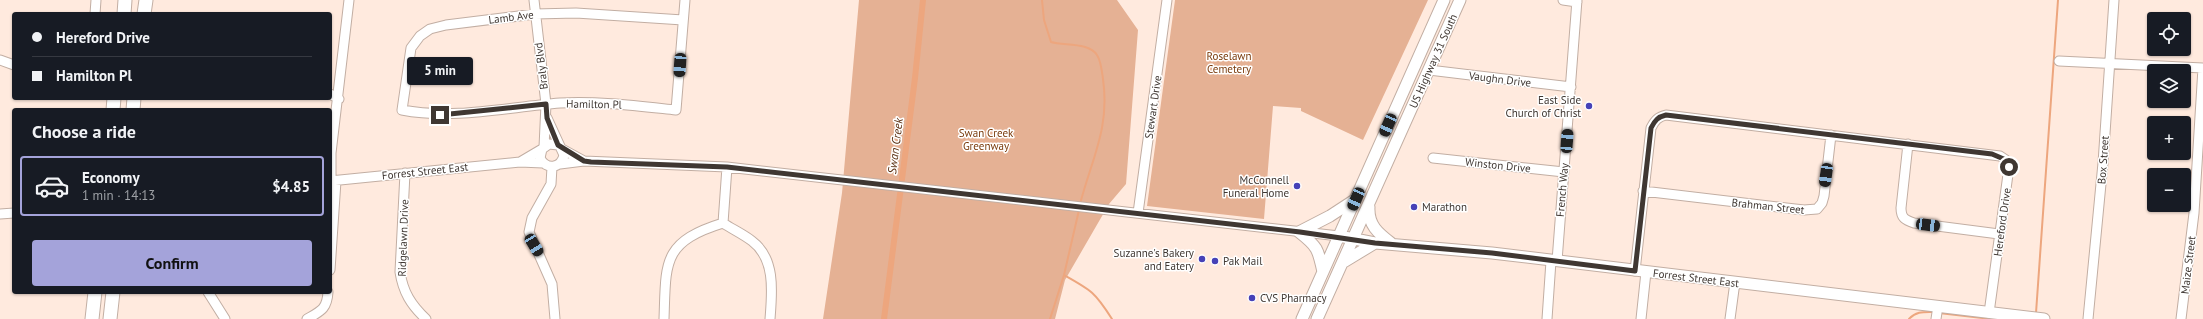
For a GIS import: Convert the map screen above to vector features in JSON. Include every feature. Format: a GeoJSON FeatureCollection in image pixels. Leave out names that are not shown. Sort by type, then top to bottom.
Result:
{"type":"FeatureCollection","features":[{"type":"Feature","properties":{"kind":"highway"},"geometry":{"type":"LineString","coordinates":[[124,12],[125,0]]}},
{"type":"Feature","properties":{"kind":"highway"},"geometry":{"type":"LineString","coordinates":[[144,12],[146,0]]}},
{"type":"Feature","properties":{"kind":"highway"},"geometry":{"type":"LineString","coordinates":[[92,319],[95,294]]}},
{"type":"Feature","properties":{"kind":"highway"},"geometry":{"type":"LineString","coordinates":[[110,319],[113,294]]}},
{"type":"Feature","properties":{"kind":"main road","name":"US Highway 31 South"},"geometry":{"type":"LineString","coordinates":[[1302,319],[1444,0]]}},
{"type":"Feature","properties":{"kind":"main road","name":"US Highway 31 South"},"geometry":{"type":"LineString","coordinates":[[1317,319],[1460,0]]}},
{"type":"Feature","properties":{"kind":"main road"},"geometry":{"type":"LineString","coordinates":[[1323,272],[1318,250],[1315,244],[1300,232],[1330,216],[1356,199]]}},
{"type":"Feature","properties":{"kind":"main road"},"geometry":{"type":"LineString","coordinates":[[1369,204],[1368,216],[1371,224],[1375,230],[1391,244]]}},
{"type":"Feature","properties":{"kind":"main road","name":"Forrest Street East"},"geometry":{"type":"LineString","coordinates":[[1339,236],[1375,243],[1554,261],[2044,319]]}},
{"type":"Feature","properties":{"kind":"main road"},"geometry":{"type":"LineString","coordinates":[[1341,264],[1375,243]]}},
{"type":"Feature","properties":{"kind":"street"},"geometry":{"type":"LineString","coordinates":[[95,12],[96,0]]}},
{"type":"Feature","properties":{"kind":"street"},"geometry":{"type":"LineString","coordinates":[[332,145],[349,0]]}},
{"type":"Feature","properties":{"kind":"street","name":"Braly Blvd"},"geometry":{"type":"LineString","coordinates":[[534,0],[547,118]]}},
{"type":"Feature","properties":{"kind":"street","name":"Hamilton Pl"},"geometry":{"type":"LineString","coordinates":[[402,110],[440,115],[546,104],[606,103],[676,110],[685,0]]}},
{"type":"Feature","properties":{"kind":"street","name":"Stewart Drive"},"geometry":{"type":"LineString","coordinates":[[1138,213],[1167,0]]}},
{"type":"Feature","properties":{"kind":"street"},"geometry":{"type":"LineString","coordinates":[[1562,0],[1577,1]]}},
{"type":"Feature","properties":{"kind":"street","name":"Box Street"},"geometry":{"type":"LineString","coordinates":[[2088,319],[2103,163],[2114,0]]}},
{"type":"Feature","properties":{"kind":"street","name":"French Way"},"geometry":{"type":"LineString","coordinates":[[1547,319],[1564,172],[1577,1]]}},
{"type":"Feature","properties":{"kind":"street","name":"Lamb Ave"},"geometry":{"type":"LineString","coordinates":[[402,110],[411,48],[420,36],[430,30],[446,25],[535,14],[576,13],[683,20]]}},
{"type":"Feature","properties":{"kind":"street"},"geometry":{"type":"LineString","coordinates":[[0,60],[12,64]]}},
{"type":"Feature","properties":{"kind":"street"},"geometry":{"type":"LineString","coordinates":[[2059,61],[2203,68]]}},
{"type":"Feature","properties":{"kind":"street","name":"Maize Street"},"geometry":{"type":"LineString","coordinates":[[2181,319],[2196,185],[2203,68]]}},
{"type":"Feature","properties":{"kind":"street","name":"Vaughn Drive"},"geometry":{"type":"LineString","coordinates":[[1429,70],[1571,88]]}},
{"type":"Feature","properties":{"kind":"street"},"geometry":{"type":"LineString","coordinates":[[332,95],[338,99]]}},
{"type":"Feature","properties":{"kind":"street","name":"Hereford Drive"},"geometry":{"type":"LineString","coordinates":[[1642,319],[1640,271],[1643,191],[1651,128],[1654,121],[1660,116],[1666,115],[1992,154],[2006,160],[2009,167],[1990,312]]}},
{"type":"Feature","properties":{"kind":"street"},"geometry":{"type":"LineString","coordinates":[[547,118],[564,155],[552,165],[551,184],[532,218],[529,232],[552,284],[555,319]]}},
{"type":"Feature","properties":{"kind":"street"},"geometry":{"type":"LineString","coordinates":[[547,118],[543,148],[540,155],[552,165]]}},
{"type":"Feature","properties":{"kind":"street","name":"Brahman Street"},"geometry":{"type":"LineString","coordinates":[[1643,191],[1804,210],[1817,209],[1822,203],[1824,196],[1831,135]]}},
{"type":"Feature","properties":{"kind":"street"},"geometry":{"type":"LineString","coordinates":[[543,148],[552,143],[560,147]]}},
{"type":"Feature","properties":{"kind":"street"},"geometry":{"type":"LineString","coordinates":[[1908,144],[1901,208],[1901,215],[1906,221],[2000,234]]}},
{"type":"Feature","properties":{"kind":"street","name":"Forrest Street East"},"geometry":{"type":"LineString","coordinates":[[560,147],[584,161]]}},
{"type":"Feature","properties":{"kind":"street","name":"Forrest Street East"},"geometry":{"type":"LineString","coordinates":[[520,162],[543,148]]}},
{"type":"Feature","properties":{"kind":"street","name":"Winston Drive"},"geometry":{"type":"LineString","coordinates":[[1433,158],[1564,172]]}},
{"type":"Feature","properties":{"kind":"street","name":"Forrest Street East"},"geometry":{"type":"LineString","coordinates":[[332,181],[520,162],[552,165],[584,161],[727,167],[1339,236]]}},
{"type":"Feature","properties":{"kind":"street"},"geometry":{"type":"LineString","coordinates":[[723,223],[727,167]]}},
{"type":"Feature","properties":{"kind":"street","name":"Ridgelawn Drive"},"geometry":{"type":"LineString","coordinates":[[405,173],[400,272],[402,286],[408,299],[426,319]]}},
{"type":"Feature","properties":{"kind":"street"},"geometry":{"type":"LineString","coordinates":[[0,214],[12,213]]}},
{"type":"Feature","properties":{"kind":"street"},"geometry":{"type":"LineString","coordinates":[[664,319],[665,272],[677,246],[689,236],[723,223]]}},
{"type":"Feature","properties":{"kind":"street"},"geometry":{"type":"LineString","coordinates":[[723,223],[753,241],[762,252],[768,264],[771,278],[770,319]]}},
{"type":"Feature","properties":{"kind":"street"},"geometry":{"type":"LineString","coordinates":[[1730,319],[1735,282]]}},
{"type":"Feature","properties":{"kind":"street"},"geometry":{"type":"LineString","coordinates":[[209,294],[224,319]]}},
{"type":"Feature","properties":{"kind":"street"},"geometry":{"type":"LineString","coordinates":[[307,319],[323,309],[328,302],[328,294]]}},
{"type":"Feature","properties":{"kind":"street"},"geometry":{"type":"LineString","coordinates":[[1936,319],[1938,306]]}},
{"type":"Feature","properties":{"kind":"green space","name":"Swan Creek Greenway"},"geometry":{"type":"Polygon","coordinates":[[[859,0],[1117,0],[1138,30],[1126,184],[1109,204],[1065,280],[1055,319],[823,319],[842,193],[859,0]]]}},
{"type":"Feature","properties":{"kind":"green space","name":"Roselawn Cemetery"},"geometry":{"type":"Polygon","coordinates":[[[1175,0],[1428,0],[1363,140],[1301,111],[1301,108],[1273,106],[1264,219],[1147,206],[1175,0]]]}},
{"type":"Feature","properties":{"kind":"waterway","name":"Swan Creek"},"geometry":{"type":"LineString","coordinates":[[884,319],[915,78],[923,0]]}},
{"type":"Feature","properties":{"kind":"waterway"},"geometry":{"type":"LineString","coordinates":[[1042,0],[1044,20],[1051,42],[1088,48],[1097,55],[1101,67],[1105,97],[1102,128],[1099,143],[1080,204]]}},
{"type":"Feature","properties":{"kind":"waterway"},"geometry":{"type":"LineString","coordinates":[[2036,313],[2058,0]]}},
{"type":"Feature","properties":{"kind":"waterway"},"geometry":{"type":"LineString","coordinates":[[1050,319],[1064,275],[1079,210]]}},
{"type":"Feature","properties":{"kind":"waterway"},"geometry":{"type":"LineString","coordinates":[[1064,275],[1092,292],[1112,319]]}},
{"type":"Feature","properties":{"kind":"waterway"},"geometry":{"type":"LineString","coordinates":[[1909,319],[1917,313],[1934,312]]}},
{"type":"Feature","properties":{"kind":"waterway"},"geometry":{"type":"LineString","coordinates":[[1939,313],[1991,319]]}},
{"type":"Feature","properties":{"kind":"place","name":"East Side Church of Christ"},"geometry":{"type":"Point","coordinates":[1589,106]}},
{"type":"Feature","properties":{"kind":"place","name":"McConnell Funeral Home"},"geometry":{"type":"Point","coordinates":[1297,186]}},
{"type":"Feature","properties":{"kind":"place","name":"Marathon"},"geometry":{"type":"Point","coordinates":[1414,207]}},
{"type":"Feature","properties":{"kind":"place","name":"Suzanne's Bakery and Eatery"},"geometry":{"type":"Point","coordinates":[1202,259]}},
{"type":"Feature","properties":{"kind":"place","name":"Pak Mail"},"geometry":{"type":"Point","coordinates":[1215,261]}},
{"type":"Feature","properties":{"kind":"place","name":"CVS Pharmacy"},"geometry":{"type":"Point","coordinates":[1252,298]}},
{"type":"Feature","properties":{"kind":"route"},"geometry":{"type":"LineString","coordinates":[[440,115],[546,104],[547,118],[550,121],[553,135],[558,145],[562,149],[580,157],[584,161],[591,162],[727,167],[1339,236],[1375,243],[1492,253],[1635,271],[1651,128],[1654,121],[1660,116],[1666,115],[1992,154],[2000,156],[2006,160],[2009,167]]}}]}
